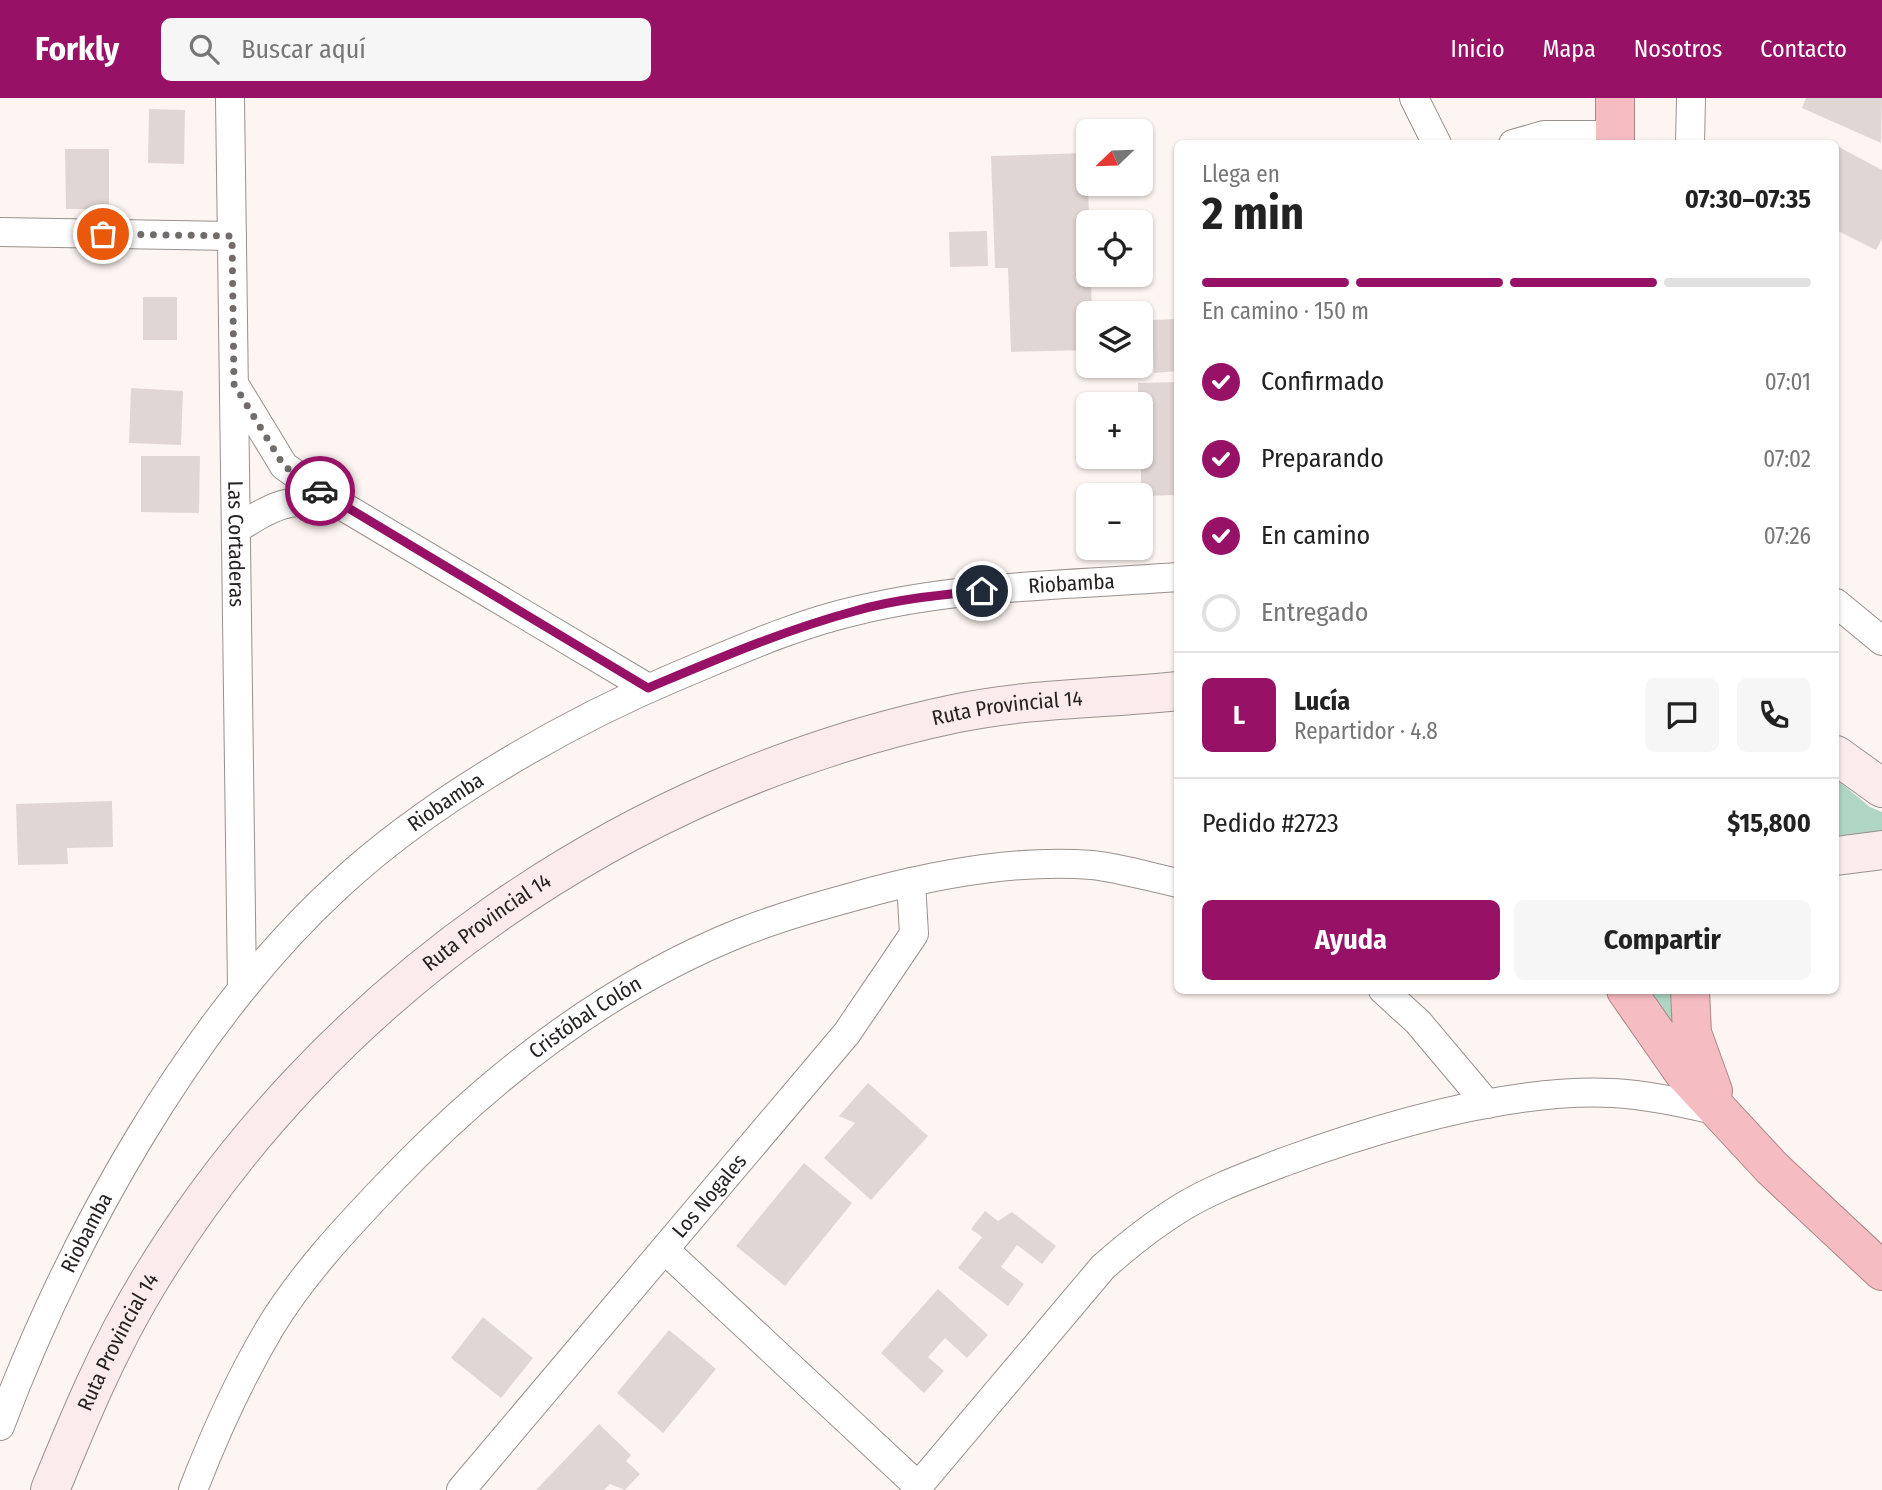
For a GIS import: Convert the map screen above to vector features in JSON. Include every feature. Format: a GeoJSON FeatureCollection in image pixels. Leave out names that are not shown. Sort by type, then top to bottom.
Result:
{"type":"FeatureCollection","features":[{"type":"Feature","properties":{"kind":"highway"},"geometry":{"type":"LineString","coordinates":[[1629,994],[1674,1062],[1772,1168],[1882,1271]]}},
{"type":"Feature","properties":{"kind":"highway"},"geometry":{"type":"LineString","coordinates":[[1690,994],[1692,1033],[1703,1070],[1722,1112]]}},
{"type":"Feature","properties":{"kind":"main road","name":"Ruta Provincial 14"},"geometry":{"type":"LineString","coordinates":[[50,1490],[117,1339],[182,1230],[226,1170],[296,1083],[341,1037],[439,954],[491,916],[588,857],[676,810],[815,753],[911,724],[1008,704],[1174,693]]}},
{"type":"Feature","properties":{"kind":"main road"},"geometry":{"type":"LineString","coordinates":[[1839,757],[1882,788]]}},
{"type":"Feature","properties":{"kind":"main road"},"geometry":{"type":"LineString","coordinates":[[1839,856],[1882,850]]}},
{"type":"Feature","properties":{"kind":"street","name":"Las Cortaderas"},"geometry":{"type":"LineString","coordinates":[[230,98],[242,989]]}},
{"type":"Feature","properties":{"kind":"street"},"geometry":{"type":"LineString","coordinates":[[1414,98],[1435,140]]}},
{"type":"Feature","properties":{"kind":"street"},"geometry":{"type":"LineString","coordinates":[[1690,140],[1691,98]]}},
{"type":"Feature","properties":{"kind":"street"},"geometry":{"type":"LineString","coordinates":[[1527,140],[1615,125]]}},
{"type":"Feature","properties":{"kind":"street"},"geometry":{"type":"LineString","coordinates":[[0,232],[232,236]]}},
{"type":"Feature","properties":{"kind":"street"},"geometry":{"type":"LineString","coordinates":[[234,384],[284,466],[334,502],[648,688]]}},
{"type":"Feature","properties":{"kind":"street"},"geometry":{"type":"LineString","coordinates":[[236,529],[276,504],[299,500],[334,502]]}},
{"type":"Feature","properties":{"kind":"street","name":"Riobamba"},"geometry":{"type":"LineString","coordinates":[[0,1426],[52,1301],[94,1214],[145,1131],[242,989],[338,886],[403,832],[552,737],[648,688],[787,633],[855,610],[919,597],[1174,577]]}},
{"type":"Feature","properties":{"kind":"street"},"geometry":{"type":"LineString","coordinates":[[1839,605],[1882,640]]}},
{"type":"Feature","properties":{"kind":"street","name":"Cristóbal Colón"},"geometry":{"type":"LineString","coordinates":[[193,1490],[238,1385],[273,1323],[314,1266],[415,1156],[472,1104],[536,1051],[605,1001],[676,961],[754,928],[825,904],[911,882],[998,867],[1092,865],[1174,882]]}},
{"type":"Feature","properties":{"kind":"street","name":"Los Nogales"},"geometry":{"type":"LineString","coordinates":[[461,1490],[847,1032],[914,934],[911,882]]}},
{"type":"Feature","properties":{"kind":"street"},"geometry":{"type":"LineString","coordinates":[[1387,994],[1418,1022],[1487,1104]]}},
{"type":"Feature","properties":{"kind":"street"},"geometry":{"type":"LineString","coordinates":[[665,1250],[916,1488],[1103,1267],[1136,1237],[1185,1205],[1249,1175],[1370,1133],[1487,1104],[1549,1096],[1611,1093],[1669,1099],[1722,1112]]}},
{"type":"Feature","properties":{"kind":"green space"},"geometry":{"type":"Polygon","coordinates":[[[1839,781],[1870,807],[1882,812],[1882,835],[1839,840],[1839,781]]]}},
{"type":"Feature","properties":{"kind":"green space"},"geometry":{"type":"Polygon","coordinates":[[[1650,994],[1677,994],[1685,1043],[1650,994]]]}},
{"type":"Feature","properties":{"kind":"building"},"geometry":{"type":"Polygon","coordinates":[[[1806,98],[1882,98],[1881,143],[1802,108],[1806,98]]]}},
{"type":"Feature","properties":{"kind":"building"},"geometry":{"type":"Polygon","coordinates":[[[149,109],[185,110],[184,164],[148,163],[149,109]]]}},
{"type":"Feature","properties":{"kind":"building"},"geometry":{"type":"Polygon","coordinates":[[[1839,147],[1882,170],[1882,239],[1876,250],[1839,232],[1839,147]]]}},
{"type":"Feature","properties":{"kind":"building"},"geometry":{"type":"Polygon","coordinates":[[[65,149],[109,149],[109,209],[66,209],[65,149]]]}},
{"type":"Feature","properties":{"kind":"building"},"geometry":{"type":"Polygon","coordinates":[[[1076,153],[1076,196],[1088,196],[1089,210],[1076,210],[1076,287],[1091,287],[1092,301],[1076,301],[1076,350],[1011,352],[1008,268],[995,268],[991,156],[1076,153]]]}},
{"type":"Feature","properties":{"kind":"building"},"geometry":{"type":"Polygon","coordinates":[[[987,231],[988,266],[950,267],[949,232],[987,231]]]}},
{"type":"Feature","properties":{"kind":"building"},"geometry":{"type":"Polygon","coordinates":[[[143,297],[177,297],[177,340],[143,340],[143,297]]]}},
{"type":"Feature","properties":{"kind":"building"},"geometry":{"type":"Polygon","coordinates":[[[1174,319],[1174,371],[1154,373],[1153,320],[1174,319]]]}},
{"type":"Feature","properties":{"kind":"building"},"geometry":{"type":"Polygon","coordinates":[[[1174,382],[1174,495],[1153,496],[1153,483],[1141,483],[1141,469],[1153,469],[1153,392],[1138,392],[1138,383],[1174,382]]]}},
{"type":"Feature","properties":{"kind":"building"},"geometry":{"type":"Polygon","coordinates":[[[131,388],[183,391],[181,445],[129,443],[131,388]]]}},
{"type":"Feature","properties":{"kind":"building"},"geometry":{"type":"Polygon","coordinates":[[[141,456],[200,456],[199,513],[141,512],[141,456]]]}},
{"type":"Feature","properties":{"kind":"building"},"geometry":{"type":"Polygon","coordinates":[[[112,801],[113,847],[67,848],[68,864],[18,865],[16,804],[112,801]]]}},
{"type":"Feature","properties":{"kind":"building"},"geometry":{"type":"Polygon","coordinates":[[[868,1083],[928,1136],[871,1200],[824,1158],[855,1123],[839,1116],[868,1083]]]}},
{"type":"Feature","properties":{"kind":"building"},"geometry":{"type":"Polygon","coordinates":[[[804,1163],[852,1203],[785,1286],[736,1246],[804,1163]]]}},
{"type":"Feature","properties":{"kind":"building"},"geometry":{"type":"Polygon","coordinates":[[[985,1211],[998,1221],[1012,1212],[1056,1246],[1042,1264],[1017,1245],[1001,1267],[1024,1284],[1008,1306],[958,1268],[982,1237],[971,1229],[985,1211]]]}},
{"type":"Feature","properties":{"kind":"building"},"geometry":{"type":"Polygon","coordinates":[[[938,1289],[988,1335],[967,1358],[945,1338],[928,1357],[944,1371],[924,1393],[881,1353],[938,1289]]]}},
{"type":"Feature","properties":{"kind":"building"},"geometry":{"type":"Polygon","coordinates":[[[483,1317],[533,1358],[501,1398],[451,1358],[483,1317]]]}},
{"type":"Feature","properties":{"kind":"building"},"geometry":{"type":"Polygon","coordinates":[[[669,1330],[716,1369],[663,1433],[617,1393],[669,1330]]]}},
{"type":"Feature","properties":{"kind":"building"},"geometry":{"type":"Polygon","coordinates":[[[599,1424],[631,1455],[626,1461],[640,1474],[625,1490],[610,1484],[604,1490],[536,1490],[599,1424]]]}},
{"type":"Feature","properties":{"kind":"way so far"},"geometry":{"type":"LineString","coordinates":[[103,234],[232,236],[234,384],[284,466],[320,491]]}},
{"type":"Feature","properties":{"kind":"route"},"geometry":{"type":"LineString","coordinates":[[320,491],[334,502],[648,688],[787,633],[855,610],[919,597],[982,591]]}}]}
